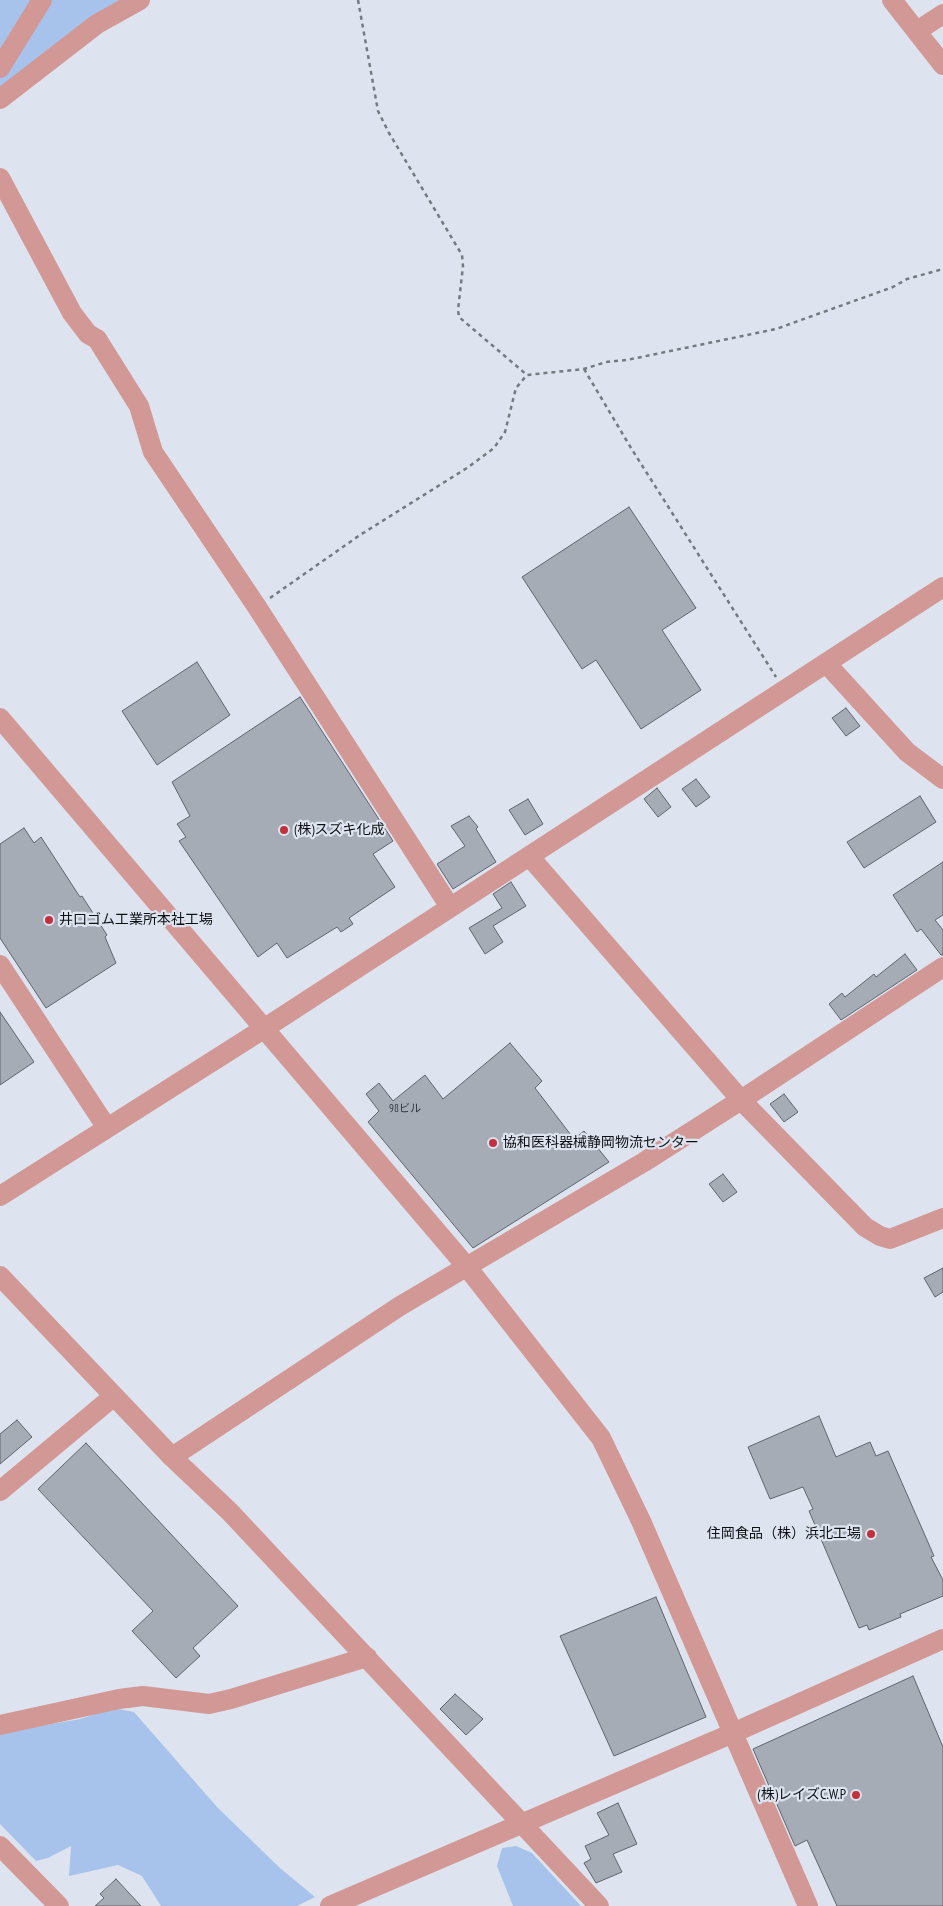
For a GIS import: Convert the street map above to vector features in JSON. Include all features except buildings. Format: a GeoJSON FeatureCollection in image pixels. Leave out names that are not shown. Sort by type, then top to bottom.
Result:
{"type":"FeatureCollection","features":[{"type":"Feature","properties":{"kind":"street"},"geometry":{"type":"LineString","coordinates":[[0,68],[42,0]]}},
{"type":"Feature","properties":{"kind":"street"},"geometry":{"type":"LineString","coordinates":[[0,100],[97,24],[140,0]]}},
{"type":"Feature","properties":{"kind":"street"},"geometry":{"type":"LineString","coordinates":[[892,0],[943,65]]}},
{"type":"Feature","properties":{"kind":"street"},"geometry":{"type":"LineString","coordinates":[[917,31],[943,14]]}},
{"type":"Feature","properties":{"kind":"street"},"geometry":{"type":"LineString","coordinates":[[0,178],[72,313],[88,334],[97,339],[139,406],[153,452],[258,607],[450,907]]}},
{"type":"Feature","properties":{"kind":"street"},"geometry":{"type":"LineString","coordinates":[[0,1196],[265,1028],[943,588]]}},
{"type":"Feature","properties":{"kind":"street"},"geometry":{"type":"LineString","coordinates":[[826,663],[907,752],[943,779]]}},
{"type":"Feature","properties":{"kind":"street"},"geometry":{"type":"LineString","coordinates":[[0,718],[466,1267],[601,1438],[641,1521],[808,1906]]}},
{"type":"Feature","properties":{"kind":"street"},"geometry":{"type":"LineString","coordinates":[[528,856],[741,1100],[865,1226],[880,1236],[895,1238],[943,1218]]}},
{"type":"Feature","properties":{"kind":"street"},"geometry":{"type":"LineString","coordinates":[[0,965],[107,1128]]}},
{"type":"Feature","properties":{"kind":"street"},"geometry":{"type":"LineString","coordinates":[[172,1457],[400,1306],[644,1162],[943,967]]}},
{"type":"Feature","properties":{"kind":"street"},"geometry":{"type":"LineString","coordinates":[[0,1276],[172,1457],[230,1512],[599,1906]]}},
{"type":"Feature","properties":{"kind":"street"},"geometry":{"type":"LineString","coordinates":[[0,1491],[114,1396]]}},
{"type":"Feature","properties":{"kind":"street"},"geometry":{"type":"LineString","coordinates":[[330,1906],[943,1639]]}},
{"type":"Feature","properties":{"kind":"street"},"geometry":{"type":"LineString","coordinates":[[0,1725],[119,1699],[143,1696],[209,1704],[367,1657]]}},
{"type":"Feature","properties":{"kind":"street"},"geometry":{"type":"LineString","coordinates":[[0,1846],[59,1906]]}},
{"type":"Feature","properties":{"kind":"path"},"geometry":{"type":"LineString","coordinates":[[358,0],[378,111],[389,133],[462,255],[463,266],[458,310],[459,317],[527,374]]}},
{"type":"Feature","properties":{"kind":"path"},"geometry":{"type":"LineString","coordinates":[[258,607],[360,535],[467,468],[494,448],[505,432],[516,388],[527,374],[584,368],[606,362],[627,360],[776,329],[893,287],[907,279],[943,268]]}},
{"type":"Feature","properties":{"kind":"path"},"geometry":{"type":"LineString","coordinates":[[584,368],[631,448],[784,690]]}},
{"type":"Feature","properties":{"kind":"shaded area"},"geometry":{"type":"Polygon","coordinates":[[[0,0],[131,0],[0,94],[0,0]]]}},
{"type":"Feature","properties":{"kind":"shaded area"},"geometry":{"type":"Polygon","coordinates":[[[113,1708],[134,1712],[217,1807],[280,1868],[315,1897],[297,1906],[161,1906],[142,1876],[118,1865],[69,1876],[71,1846],[48,1858],[36,1861],[0,1824],[0,1733],[80,1719],[113,1708]]]}},
{"type":"Feature","properties":{"kind":"shaded area"},"geometry":{"type":"Polygon","coordinates":[[[516,1846],[532,1853],[581,1906],[513,1906],[497,1866],[502,1848],[516,1846]]]}},
{"type":"Feature","properties":{"kind":"place","name":"(株)スズキ化成"},"geometry":{"type":"Point","coordinates":[284,830]}},
{"type":"Feature","properties":{"kind":"place","name":"井口ゴム工業所本社工場"},"geometry":{"type":"Point","coordinates":[49,920]}},
{"type":"Feature","properties":{"kind":"place","name":"協和医科器械静岡物流センター"},"geometry":{"type":"Point","coordinates":[493,1143]}},
{"type":"Feature","properties":{"kind":"place","name":"住岡食品（株）浜北工場"},"geometry":{"type":"Point","coordinates":[871,1534]}},
{"type":"Feature","properties":{"kind":"place","name":"(株)レイズC.W.P"},"geometry":{"type":"Point","coordinates":[856,1795]}}]}
